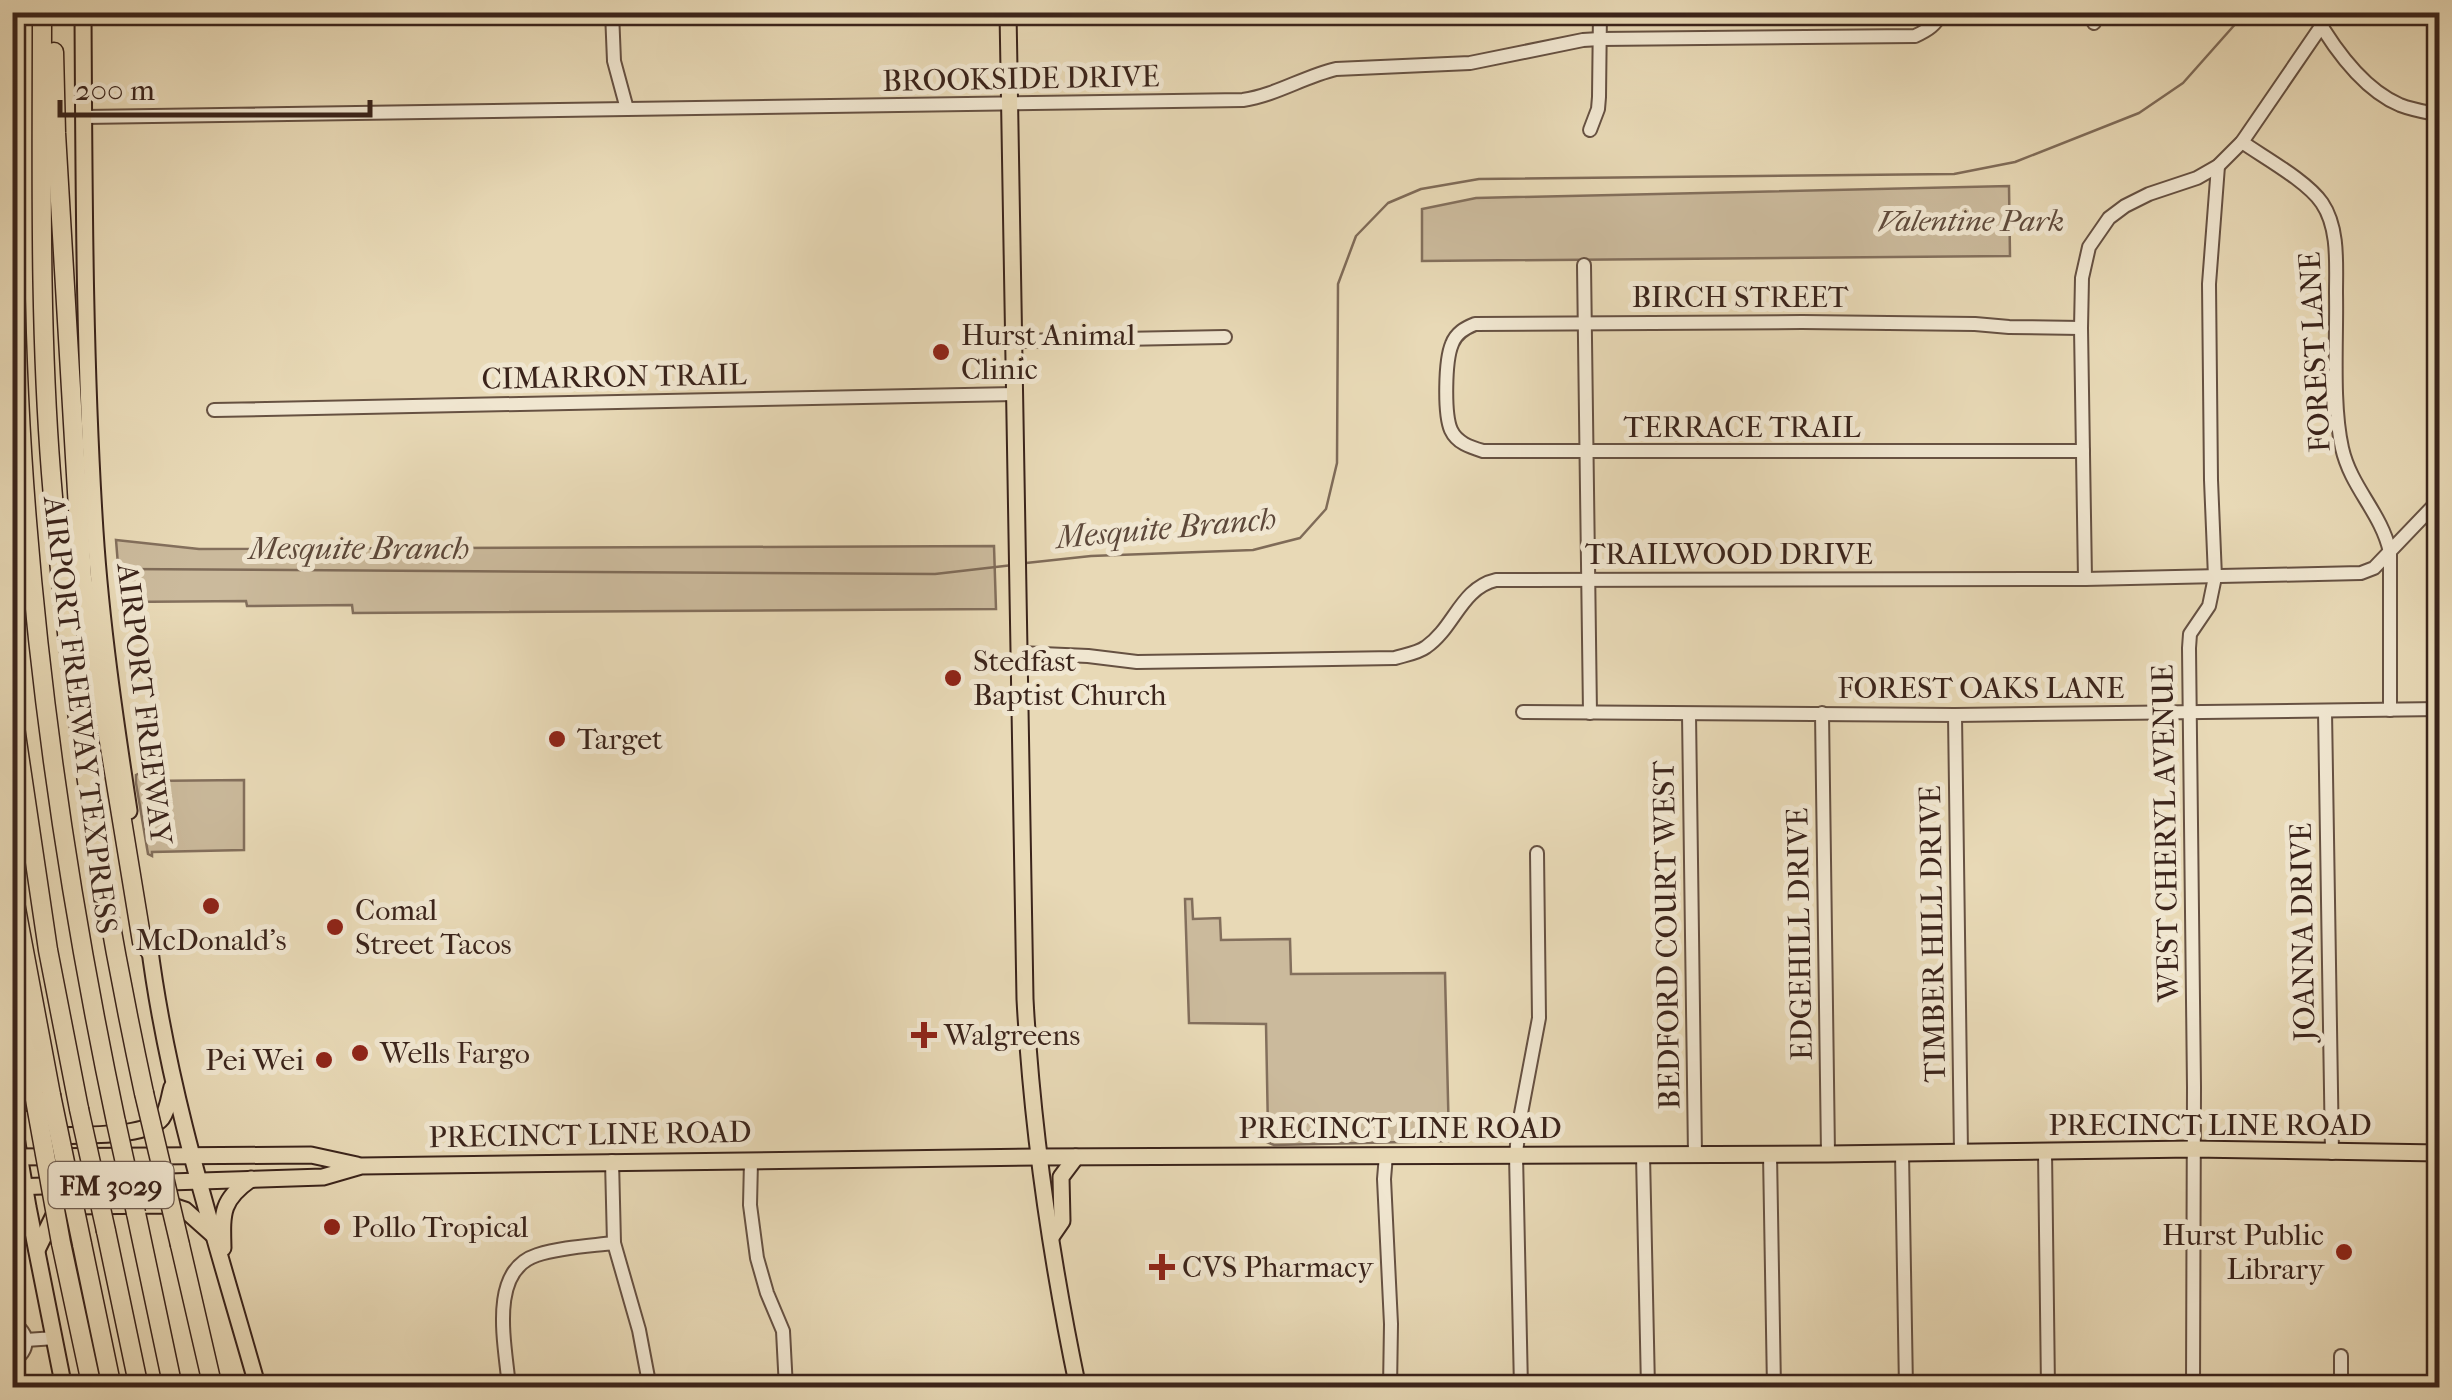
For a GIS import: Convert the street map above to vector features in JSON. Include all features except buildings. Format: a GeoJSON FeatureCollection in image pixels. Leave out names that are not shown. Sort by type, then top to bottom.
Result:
{"type":"FeatureCollection","features":[{"type":"Feature","properties":{"kind":"highway","name":"AIRPORT FREEWAY TEXPRESS"},"geometry":{"type":"LineString","coordinates":[[13,12],[17,372],[33,592],[49,740],[93,1011],[172,1382]]}},
{"type":"Feature","properties":{"kind":"highway"},"geometry":{"type":"LineString","coordinates":[[44,12],[54,35],[56,134],[82,577],[142,942],[150,950]]}},
{"type":"Feature","properties":{"kind":"highway"},"geometry":{"type":"LineString","coordinates":[[44,12],[42,276],[53,491],[79,735],[96,848],[144,1093],[213,1388]]}},
{"type":"Feature","properties":{"kind":"highway"},"geometry":{"type":"LineString","coordinates":[[12,707],[48,950],[138,1385]]}},
{"type":"Feature","properties":{"kind":"highway"},"geometry":{"type":"LineString","coordinates":[[12,887],[60,1242],[92,1388]]}},
{"type":"Feature","properties":{"kind":"highway"},"geometry":{"type":"LineString","coordinates":[[12,961],[82,1244],[112,1388]]}},
{"type":"Feature","properties":{"kind":"main road","name":"AIRPORT FREEWAY"},"geometry":{"type":"LineString","coordinates":[[83,12],[88,415],[95,533],[121,756],[150,950],[190,1155],[258,1388]]}},
{"type":"Feature","properties":{"kind":"main road"},"geometry":{"type":"LineString","coordinates":[[1008,12],[1024,999],[1038,1157],[1078,1388]]}},
{"type":"Feature","properties":{"kind":"main road"},"geometry":{"type":"LineString","coordinates":[[12,1056],[34,1116],[58,1136],[130,1132],[158,1123],[165,1114],[174,1080]]}},
{"type":"Feature","properties":{"kind":"main road"},"geometry":{"type":"LineString","coordinates":[[12,1114],[19,1187],[37,1250],[64,1388]]}},
{"type":"Feature","properties":{"kind":"main road","name":"PRECINCT LINE ROAD"},"geometry":{"type":"LineString","coordinates":[[16,1157],[311,1155],[361,1166],[2193,1149],[2440,1153]]}},
{"type":"Feature","properties":{"kind":"main road"},"geometry":{"type":"LineString","coordinates":[[1051,1237],[1062,1221],[1062,1177],[1076,1157]]}},
{"type":"Feature","properties":{"kind":"main road","name":"PRECINCT LINE ROAD"},"geometry":{"type":"LineString","coordinates":[[19,1187],[323,1176],[361,1166]]}},
{"type":"Feature","properties":{"kind":"main road"},"geometry":{"type":"LineString","coordinates":[[223,1272],[222,1220],[226,1200],[251,1179]]}},
{"type":"Feature","properties":{"kind":"main road"},"geometry":{"type":"LineString","coordinates":[[37,1250],[55,1213],[68,1206],[170,1206],[185,1210],[212,1234]]}},
{"type":"Feature","properties":{"kind":"street"},"geometry":{"type":"LineString","coordinates":[[612,12],[614,61],[627,109]]}},
{"type":"Feature","properties":{"kind":"street"},"geometry":{"type":"LineString","coordinates":[[1590,130],[1598,109],[1600,12]]}},
{"type":"Feature","properties":{"kind":"street","name":"BROOKSIDE DRIVE"},"geometry":{"type":"LineString","coordinates":[[84,117],[1242,100],[1272,94],[1336,70],[1470,64],[1600,38],[1915,36],[1928,30],[1942,12]]}},
{"type":"Feature","properties":{"kind":"street"},"geometry":{"type":"LineString","coordinates":[[2313,12],[2350,65],[2378,93],[2401,106],[2440,114]]}},
{"type":"Feature","properties":{"kind":"street"},"geometry":{"type":"LineString","coordinates":[[2084,579],[2081,328],[2085,261],[2109,218],[2149,194],[2197,178],[2218,166],[2242,142],[2331,12]]}},
{"type":"Feature","properties":{"kind":"street","name":"FOREST LANE"},"geometry":{"type":"LineString","coordinates":[[2242,142],[2312,191],[2333,230],[2341,444],[2347,468],[2376,514],[2390,552],[2390,710]]}},
{"type":"Feature","properties":{"kind":"street","name":"WEST CHERYL AVENUE"},"geometry":{"type":"LineString","coordinates":[[2194,1388],[2190,634],[2209,606],[2215,577],[2209,284],[2218,166]]}},
{"type":"Feature","properties":{"kind":"street"},"geometry":{"type":"LineString","coordinates":[[1584,265],[1590,713]]}},
{"type":"Feature","properties":{"kind":"street","name":"BIRCH STREET"},"geometry":{"type":"LineString","coordinates":[[1448,388],[1452,342],[1462,330],[1475,324],[1821,322],[2081,328]]}},
{"type":"Feature","properties":{"kind":"street"},"geometry":{"type":"LineString","coordinates":[[1014,341],[1225,337]]}},
{"type":"Feature","properties":{"kind":"street","name":"TERRACE TRAIL"},"geometry":{"type":"LineString","coordinates":[[1448,388],[1452,432],[1464,445],[1482,451],[2083,452]]}},
{"type":"Feature","properties":{"kind":"street","name":"CIMARRON TRAIL"},"geometry":{"type":"LineString","coordinates":[[214,410],[1014,394]]}},
{"type":"Feature","properties":{"kind":"street","name":"TRAILWOOD DRIVE"},"geometry":{"type":"LineString","coordinates":[[1019,652],[1194,663],[1395,658],[1427,647],[1474,590],[1496,580],[2084,579],[2361,573],[2374,568],[2440,498]]}},
{"type":"Feature","properties":{"kind":"street","name":"FOREST OAKS LANE"},"geometry":{"type":"LineString","coordinates":[[1523,712],[1955,715],[2440,710]]}},
{"type":"Feature","properties":{"kind":"street","name":"JOANNA DRIVE"},"geometry":{"type":"LineString","coordinates":[[2325,711],[2332,1153]]}},
{"type":"Feature","properties":{"kind":"street","name":"EDGEHILL DRIVE"},"geometry":{"type":"LineString","coordinates":[[1822,713],[1828,1154]]}},
{"type":"Feature","properties":{"kind":"street","name":"BEDFORD COURT WEST"},"geometry":{"type":"LineString","coordinates":[[1689,714],[1695,1155]]}},
{"type":"Feature","properties":{"kind":"street","name":"TIMBER HILL DRIVE"},"geometry":{"type":"LineString","coordinates":[[1955,715],[1961,1152]]}},
{"type":"Feature","properties":{"kind":"street"},"geometry":{"type":"LineString","coordinates":[[1521,1388],[1516,1155],[1539,1018],[1536,853]]}},
{"type":"Feature","properties":{"kind":"street"},"geometry":{"type":"LineString","coordinates":[[2046,1151],[2048,1388]]}},
{"type":"Feature","properties":{"kind":"street"},"geometry":{"type":"LineString","coordinates":[[1902,1153],[1906,1388]]}},
{"type":"Feature","properties":{"kind":"street"},"geometry":{"type":"LineString","coordinates":[[1770,1154],[1774,1388]]}},
{"type":"Feature","properties":{"kind":"street"},"geometry":{"type":"LineString","coordinates":[[1386,1155],[1390,1388]]}},
{"type":"Feature","properties":{"kind":"street"},"geometry":{"type":"LineString","coordinates":[[1643,1155],[1648,1388]]}},
{"type":"Feature","properties":{"kind":"street"},"geometry":{"type":"LineString","coordinates":[[612,1161],[614,1243],[650,1388]]}},
{"type":"Feature","properties":{"kind":"street"},"geometry":{"type":"LineString","coordinates":[[751,1161],[750,1205],[757,1258],[766,1293],[783,1330],[786,1388]]}},
{"type":"Feature","properties":{"kind":"street"},"geometry":{"type":"LineString","coordinates":[[509,1388],[503,1293],[517,1267],[533,1256],[614,1243]]}},
{"type":"Feature","properties":{"kind":"street"},"geometry":{"type":"LineString","coordinates":[[12,1323],[26,1340],[24,1351],[12,1362]]}},
{"type":"Feature","properties":{"kind":"street"},"geometry":{"type":"LineString","coordinates":[[26,1340],[54,1338]]}},
{"type":"Feature","properties":{"kind":"street"},"geometry":{"type":"LineString","coordinates":[[2341,1356],[2341,1388]]}},
{"type":"Feature","properties":{"kind":"green space","name":"Valentine Park"},"geometry":{"type":"Polygon","coordinates":[[[2009,186],[2010,256],[1422,261],[1422,209],[1476,198],[2009,186]]]}},
{"type":"Feature","properties":{"kind":"green space"},"geometry":{"type":"Polygon","coordinates":[[[116,540],[199,549],[994,546],[996,609],[353,613],[352,605],[121,602],[116,540]]]}},
{"type":"Feature","properties":{"kind":"green space"},"geometry":{"type":"Polygon","coordinates":[[[142,772],[144,781],[244,780],[244,850],[148,854],[136,783],[136,775],[142,772]]]}},
{"type":"Feature","properties":{"kind":"green space"},"geometry":{"type":"Polygon","coordinates":[[[1185,899],[1192,899],[1193,919],[1220,918],[1221,940],[1290,939],[1291,974],[1445,973],[1449,1141],[1274,1145],[1264,1141],[1264,1132],[1268,1131],[1266,1024],[1189,1023],[1185,899]]]}},
{"type":"Feature","properties":{"kind":"waterway","name":"Mesquite Branch"},"geometry":{"type":"LineString","coordinates":[[1026,563],[1091,556],[1253,550],[1300,538],[1326,509],[1337,463],[1338,284],[1356,236],[1388,203],[1421,189],[1479,179],[1954,174],[2015,162],[2139,113],[2183,83],[2246,12]]}},
{"type":"Feature","properties":{"kind":"waterway","name":"Mesquite Branch"},"geometry":{"type":"LineString","coordinates":[[120,569],[935,574],[1013,565]]}},
{"type":"Feature","properties":{"kind":"place","name":"Hurst Animal Clinic"},"geometry":{"type":"Point","coordinates":[941,352]}},
{"type":"Feature","properties":{"kind":"place","name":"Stedfast Baptist Church"},"geometry":{"type":"Point","coordinates":[953,678]}},
{"type":"Feature","properties":{"kind":"place","name":"Target"},"geometry":{"type":"Point","coordinates":[557,739]}},
{"type":"Feature","properties":{"kind":"place","name":"McDonald's"},"geometry":{"type":"Point","coordinates":[211,906]}},
{"type":"Feature","properties":{"kind":"place","name":"Comal Street Tacos"},"geometry":{"type":"Point","coordinates":[335,927]}},
{"type":"Feature","properties":{"kind":"place","name":"Walgreens"},"geometry":{"type":"Point","coordinates":[924,1035]}},
{"type":"Feature","properties":{"kind":"place","name":"Wells Fargo"},"geometry":{"type":"Point","coordinates":[360,1053]}},
{"type":"Feature","properties":{"kind":"place","name":"Pei Wei"},"geometry":{"type":"Point","coordinates":[324,1060]}},
{"type":"Feature","properties":{"kind":"place","name":"Pollo Tropical"},"geometry":{"type":"Point","coordinates":[332,1227]}},
{"type":"Feature","properties":{"kind":"place","name":"Hurst Public Library"},"geometry":{"type":"Point","coordinates":[2344,1252]}},
{"type":"Feature","properties":{"kind":"place","name":"CVS Pharmacy"},"geometry":{"type":"Point","coordinates":[1162,1267]}}]}
